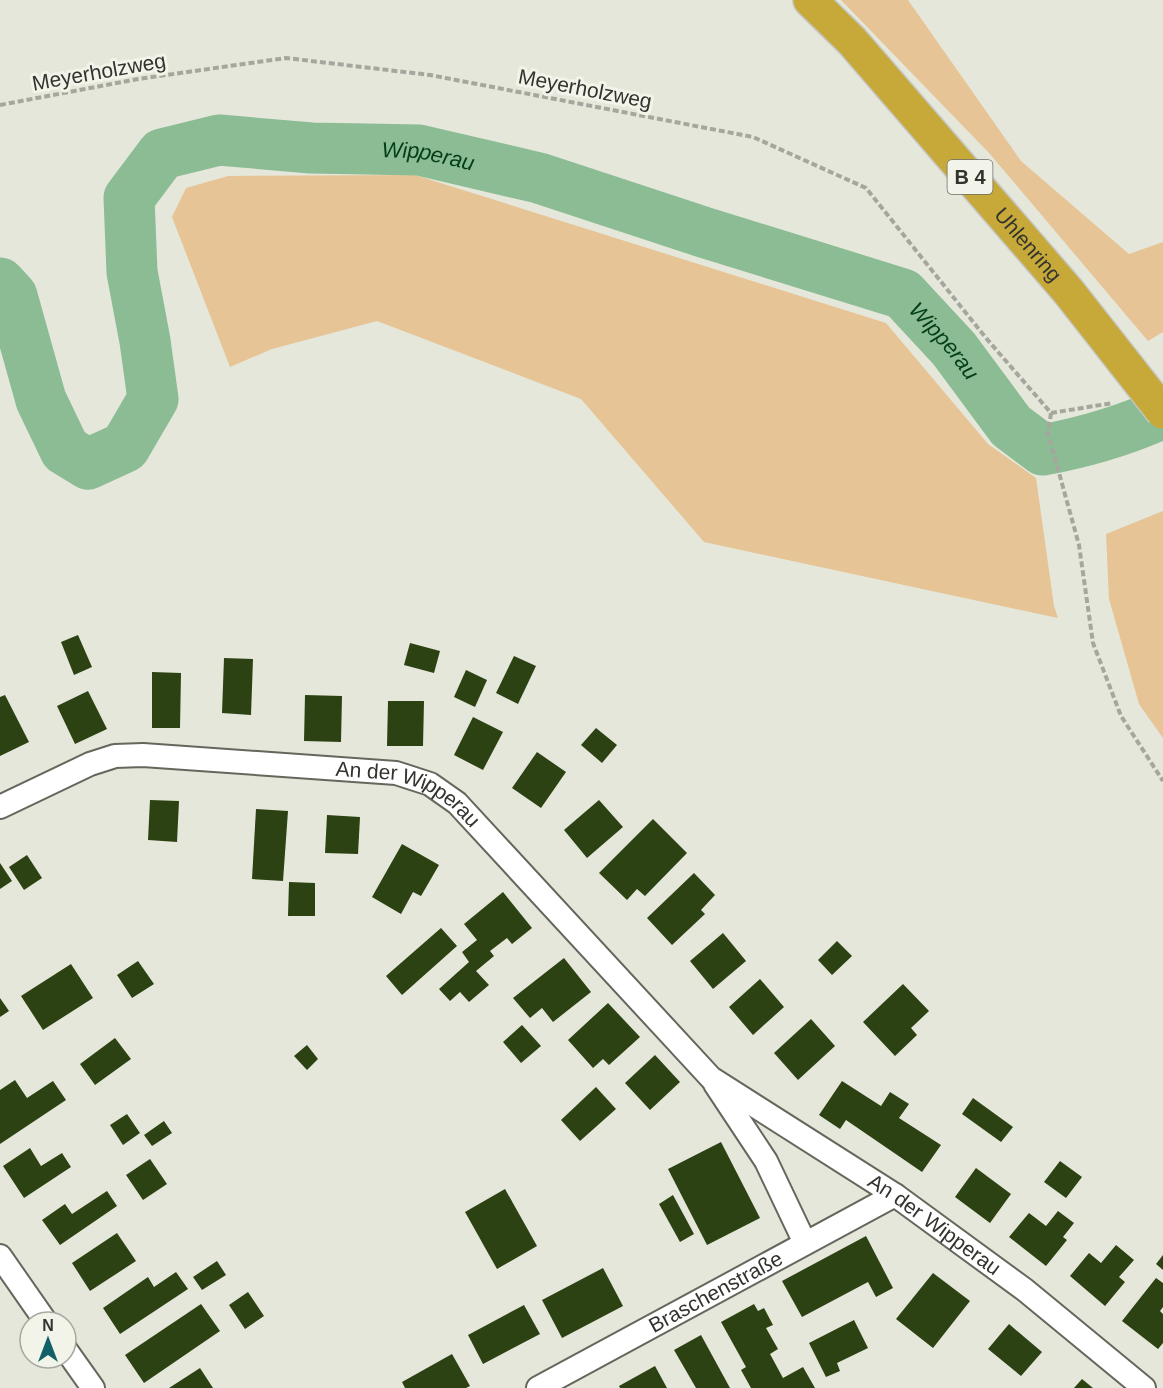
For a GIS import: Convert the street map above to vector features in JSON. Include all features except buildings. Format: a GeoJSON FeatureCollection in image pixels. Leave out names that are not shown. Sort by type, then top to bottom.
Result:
{"type":"FeatureCollection","features":[{"type":"Feature","properties":{"kind":"highway","name":"Uhlenring"},"geometry":{"type":"LineString","coordinates":[[810,0],[852,41],[1068,291],[1163,412]]}},
{"type":"Feature","properties":{"kind":"street","name":"An der Wipperau"},"geometry":{"type":"LineString","coordinates":[[0,807],[90,764],[115,756],[143,754],[396,774],[430,784],[457,803],[711,1078],[766,1161],[805,1243]]}},
{"type":"Feature","properties":{"kind":"street","name":"An der Wipperau"},"geometry":{"type":"LineString","coordinates":[[711,1078],[895,1195],[1025,1290],[1144,1388]]}},
{"type":"Feature","properties":{"kind":"street","name":"Braschenstraße"},"geometry":{"type":"LineString","coordinates":[[537,1388],[895,1195]]}},
{"type":"Feature","properties":{"kind":"street"},"geometry":{"type":"LineString","coordinates":[[0,1256],[38,1310]]}},
{"type":"Feature","properties":{"kind":"street"},"geometry":{"type":"LineString","coordinates":[[78,1367],[93,1388]]}},
{"type":"Feature","properties":{"kind":"path","name":"Meyerholzweg"},"geometry":{"type":"LineString","coordinates":[[0,105],[138,79],[286,58],[430,75],[753,136],[866,188],[987,338],[1051,413]]}},
{"type":"Feature","properties":{"kind":"path"},"geometry":{"type":"LineString","coordinates":[[1113,403],[1051,413],[1048,433],[1079,545],[1093,644],[1121,716],[1163,781]]}},
{"type":"Feature","properties":{"kind":"shaded area"},"geometry":{"type":"Polygon","coordinates":[[[841,0],[908,0],[1021,161],[1129,254],[1163,242],[1163,332],[1148,341],[990,154],[841,0]]]}},
{"type":"Feature","properties":{"kind":"shaded area"},"geometry":{"type":"Polygon","coordinates":[[[415,175],[886,323],[988,444],[1036,478],[1054,606],[1058,618],[704,542],[581,399],[377,321],[272,349],[230,367],[172,217],[186,188],[228,176],[415,175]]]}},
{"type":"Feature","properties":{"kind":"shaded area"},"geometry":{"type":"Polygon","coordinates":[[[1163,511],[1163,738],[1139,704],[1109,599],[1106,534],[1163,511]]]}},
{"type":"Feature","properties":{"kind":"waterway","name":"Wipperau"},"geometry":{"type":"LineString","coordinates":[[0,283],[12,296],[41,400],[65,450],[88,464],[125,447],[153,399],[132,272],[129,198],[162,154],[219,140],[311,148],[419,150],[539,178],[903,294],[954,349],[1011,426],[1043,450],[1104,435],[1163,413]]}}]}
